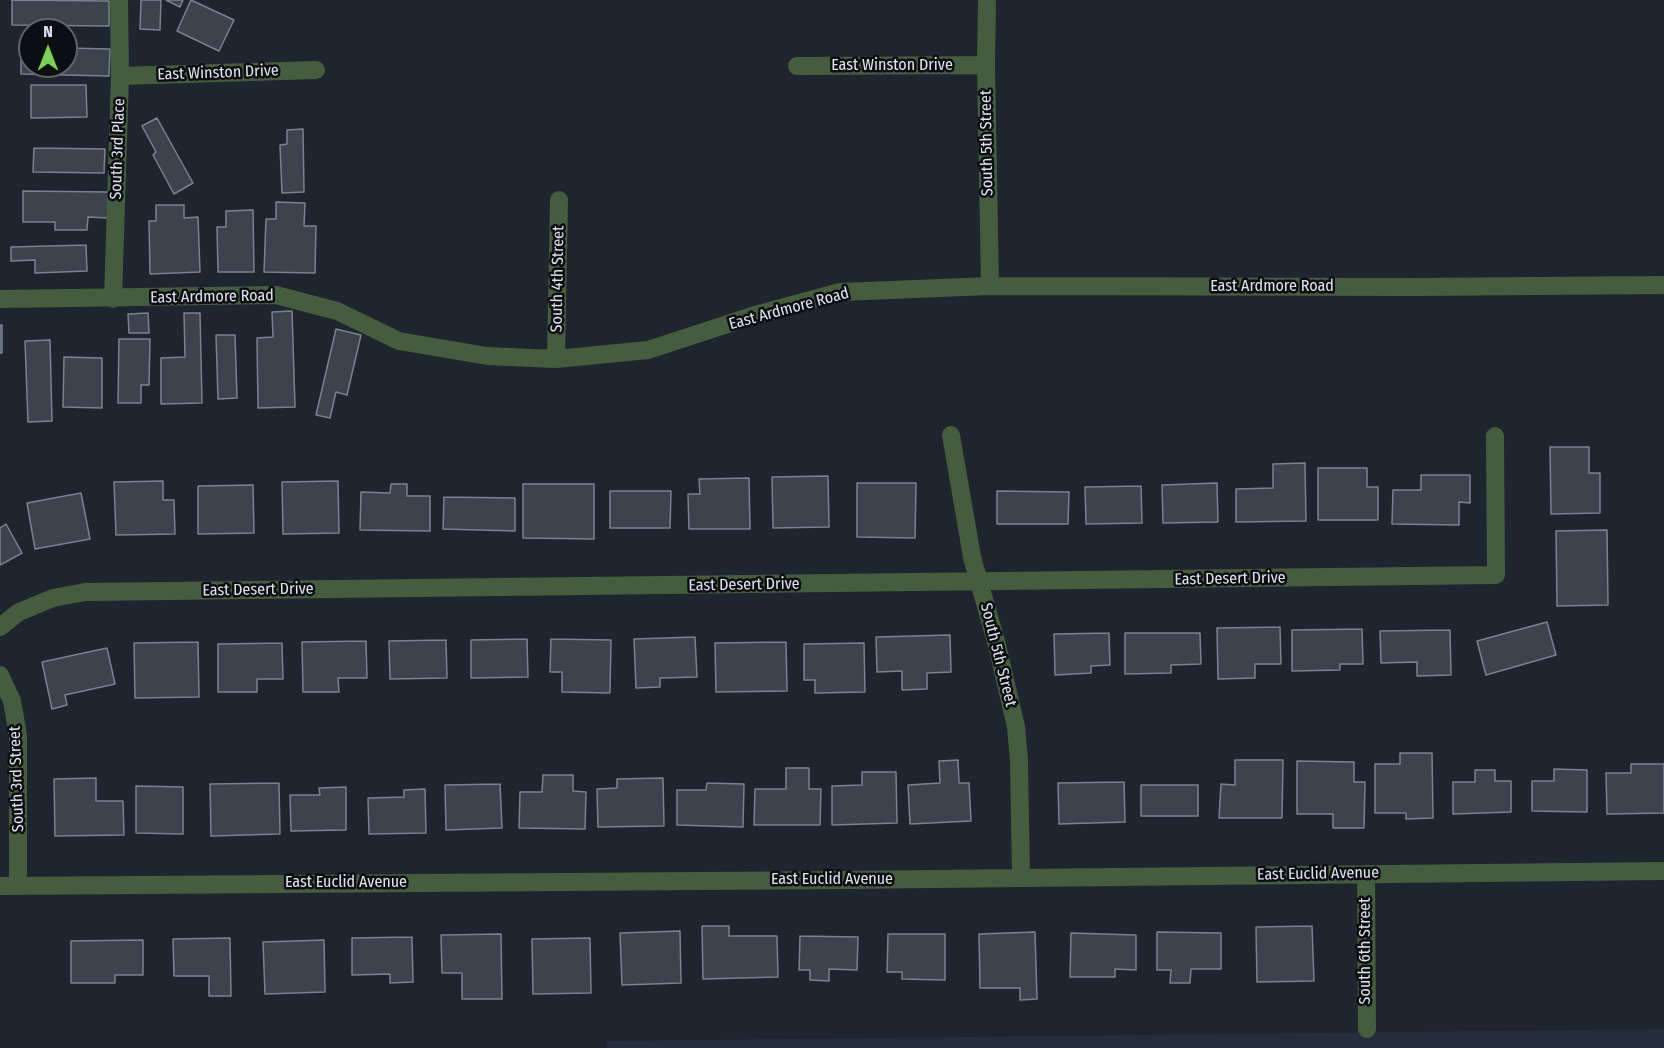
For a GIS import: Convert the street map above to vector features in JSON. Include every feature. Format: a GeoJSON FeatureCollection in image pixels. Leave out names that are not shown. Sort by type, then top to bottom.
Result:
{"type":"FeatureCollection","features":[{"type":"Feature","properties":{"kind":"street","name":"South 3rd Place"},"geometry":{"type":"LineString","coordinates":[[113,299],[120,76],[119,0]]}},
{"type":"Feature","properties":{"kind":"street","name":"South 5th Street"},"geometry":{"type":"LineString","coordinates":[[987,0],[990,286]]}},
{"type":"Feature","properties":{"kind":"street","name":"East Winston Drive"},"geometry":{"type":"LineString","coordinates":[[797,66],[986,66]]}},
{"type":"Feature","properties":{"kind":"street","name":"East Winston Drive"},"geometry":{"type":"LineString","coordinates":[[120,76],[316,70]]}},
{"type":"Feature","properties":{"kind":"street","name":"South 4th Street"},"geometry":{"type":"LineString","coordinates":[[556,359],[559,200]]}},
{"type":"Feature","properties":{"kind":"street","name":"East Ardmore Road"},"geometry":{"type":"LineString","coordinates":[[0,299],[276,295],[338,311],[399,341],[487,356],[556,359],[648,350],[752,316],[840,292],[990,286],[1664,285]]}},
{"type":"Feature","properties":{"kind":"street","name":"South 5th Street"},"geometry":{"type":"LineString","coordinates":[[951,435],[972,557],[997,645],[1016,727],[1019,760],[1021,878]]}},
{"type":"Feature","properties":{"kind":"street","name":"East Desert Drive"},"geometry":{"type":"LineString","coordinates":[[0,627],[19,612],[53,598],[85,592],[1496,575],[1495,436]]}},
{"type":"Feature","properties":{"kind":"street","name":"South 3rd Street"},"geometry":{"type":"LineString","coordinates":[[0,675],[12,701],[18,735],[18,885]]}},
{"type":"Feature","properties":{"kind":"street","name":"East Euclid Avenue"},"geometry":{"type":"LineString","coordinates":[[0,886],[1664,871]]}},
{"type":"Feature","properties":{"kind":"street","name":"South 6th Street"},"geometry":{"type":"LineString","coordinates":[[1366,874],[1367,1029]]}},
{"type":"Feature","properties":{"kind":"shaded area"},"geometry":{"type":"Polygon","coordinates":[[[1664,1029],[1664,1048],[607,1048],[607,1041],[1664,1029]]]}},
{"type":"Feature","properties":{"kind":"building"},"geometry":{"type":"Polygon","coordinates":[[[12,0],[109,1],[109,26],[78,26],[78,18],[18,18],[18,25],[12,25],[12,0]]]}},
{"type":"Feature","properties":{"kind":"building"},"geometry":{"type":"Polygon","coordinates":[[[141,0],[161,0],[160,30],[140,29],[141,0]]]}},
{"type":"Feature","properties":{"kind":"building"},"geometry":{"type":"Polygon","coordinates":[[[166,0],[183,0],[180,7],[166,0]]]}},
{"type":"Feature","properties":{"kind":"building"},"geometry":{"type":"Polygon","coordinates":[[[191,0],[234,20],[219,51],[177,31],[191,0]]]}},
{"type":"Feature","properties":{"kind":"building"},"geometry":{"type":"Polygon","coordinates":[[[78,48],[110,49],[109,76],[78,75],[78,48]]]}},
{"type":"Feature","properties":{"kind":"building"},"geometry":{"type":"Polygon","coordinates":[[[31,85],[86,85],[87,117],[31,118],[31,85]]]}},
{"type":"Feature","properties":{"kind":"building"},"geometry":{"type":"Polygon","coordinates":[[[157,118],[193,183],[174,194],[153,155],[156,152],[142,126],[157,118]]]}},
{"type":"Feature","properties":{"kind":"building"},"geometry":{"type":"Polygon","coordinates":[[[303,129],[304,192],[282,193],[280,145],[287,144],[287,130],[303,129]]]}},
{"type":"Feature","properties":{"kind":"building"},"geometry":{"type":"Polygon","coordinates":[[[34,148],[105,149],[104,173],[33,172],[34,148]]]}},
{"type":"Feature","properties":{"kind":"building"},"geometry":{"type":"Polygon","coordinates":[[[23,191],[109,192],[109,218],[88,217],[87,230],[55,230],[55,222],[23,222],[23,191]]]}},
{"type":"Feature","properties":{"kind":"building"},"geometry":{"type":"Polygon","coordinates":[[[276,202],[305,203],[304,226],[316,226],[315,273],[264,272],[266,219],[276,219],[276,202]]]}},
{"type":"Feature","properties":{"kind":"building"},"geometry":{"type":"Polygon","coordinates":[[[156,205],[184,205],[184,218],[198,217],[200,272],[150,274],[149,221],[156,221],[156,205]]]}},
{"type":"Feature","properties":{"kind":"building"},"geometry":{"type":"Polygon","coordinates":[[[253,210],[254,272],[218,272],[217,227],[226,227],[226,211],[253,210]]]}},
{"type":"Feature","properties":{"kind":"building"},"geometry":{"type":"Polygon","coordinates":[[[86,245],[87,271],[35,273],[35,260],[11,261],[11,247],[86,245]]]}},
{"type":"Feature","properties":{"kind":"building"},"geometry":{"type":"Polygon","coordinates":[[[292,311],[295,407],[258,408],[257,338],[273,337],[272,312],[292,311]]]}},
{"type":"Feature","properties":{"kind":"building"},"geometry":{"type":"Polygon","coordinates":[[[148,313],[149,333],[129,333],[128,314],[148,313]]]}},
{"type":"Feature","properties":{"kind":"building"},"geometry":{"type":"Polygon","coordinates":[[[184,313],[200,313],[202,403],[161,404],[161,358],[185,357],[184,313]]]}},
{"type":"Feature","properties":{"kind":"building"},"geometry":{"type":"Polygon","coordinates":[[[0,325],[2,325],[2,353],[0,353],[0,325]]]}},
{"type":"Feature","properties":{"kind":"building"},"geometry":{"type":"Polygon","coordinates":[[[336,329],[361,335],[347,395],[336,392],[330,418],[316,415],[336,329]]]}},
{"type":"Feature","properties":{"kind":"building"},"geometry":{"type":"Polygon","coordinates":[[[216,335],[235,335],[237,398],[218,399],[216,335]]]}},
{"type":"Feature","properties":{"kind":"building"},"geometry":{"type":"Polygon","coordinates":[[[119,339],[150,339],[149,385],[141,385],[141,403],[118,403],[119,339]]]}},
{"type":"Feature","properties":{"kind":"building"},"geometry":{"type":"Polygon","coordinates":[[[50,340],[52,421],[28,422],[25,341],[50,340]]]}},
{"type":"Feature","properties":{"kind":"building"},"geometry":{"type":"Polygon","coordinates":[[[64,357],[102,358],[102,408],[63,407],[64,357]]]}},
{"type":"Feature","properties":{"kind":"building"},"geometry":{"type":"Polygon","coordinates":[[[1550,447],[1589,447],[1589,473],[1600,473],[1600,513],[1551,514],[1550,447]]]}},
{"type":"Feature","properties":{"kind":"building"},"geometry":{"type":"Polygon","coordinates":[[[1305,463],[1306,521],[1236,522],[1236,489],[1273,488],[1273,464],[1305,463]]]}},
{"type":"Feature","properties":{"kind":"building"},"geometry":{"type":"Polygon","coordinates":[[[1318,468],[1367,468],[1367,487],[1378,487],[1378,520],[1318,520],[1318,468]]]}},
{"type":"Feature","properties":{"kind":"building"},"geometry":{"type":"Polygon","coordinates":[[[1421,475],[1470,475],[1470,503],[1459,502],[1459,525],[1392,524],[1393,490],[1421,490],[1421,475]]]}},
{"type":"Feature","properties":{"kind":"building"},"geometry":{"type":"Polygon","coordinates":[[[828,476],[829,527],[773,528],[772,477],[828,476]]]}},
{"type":"Feature","properties":{"kind":"building"},"geometry":{"type":"Polygon","coordinates":[[[749,478],[750,529],[689,529],[688,494],[700,494],[699,479],[749,478]]]}},
{"type":"Feature","properties":{"kind":"building"},"geometry":{"type":"Polygon","coordinates":[[[163,481],[163,500],[174,500],[175,534],[116,535],[114,482],[163,481]]]}},
{"type":"Feature","properties":{"kind":"building"},"geometry":{"type":"Polygon","coordinates":[[[338,481],[339,533],[283,534],[282,482],[338,481]]]}},
{"type":"Feature","properties":{"kind":"building"},"geometry":{"type":"Polygon","coordinates":[[[857,483],[916,483],[915,538],[857,537],[857,483]]]}},
{"type":"Feature","properties":{"kind":"building"},"geometry":{"type":"Polygon","coordinates":[[[1217,483],[1218,522],[1163,523],[1162,485],[1217,483]]]}},
{"type":"Feature","properties":{"kind":"building"},"geometry":{"type":"Polygon","coordinates":[[[391,484],[407,484],[407,496],[430,496],[430,531],[360,530],[361,492],[390,493],[391,484]]]}},
{"type":"Feature","properties":{"kind":"building"},"geometry":{"type":"Polygon","coordinates":[[[523,484],[594,484],[594,539],[523,538],[523,484]]]}},
{"type":"Feature","properties":{"kind":"building"},"geometry":{"type":"Polygon","coordinates":[[[253,485],[254,533],[198,534],[198,486],[253,485]]]}},
{"type":"Feature","properties":{"kind":"building"},"geometry":{"type":"Polygon","coordinates":[[[1141,486],[1142,523],[1086,524],[1085,487],[1141,486]]]}},
{"type":"Feature","properties":{"kind":"building"},"geometry":{"type":"Polygon","coordinates":[[[610,491],[671,491],[670,528],[610,528],[610,491]]]}},
{"type":"Feature","properties":{"kind":"building"},"geometry":{"type":"Polygon","coordinates":[[[997,491],[1069,492],[1068,524],[997,524],[997,491]]]}},
{"type":"Feature","properties":{"kind":"building"},"geometry":{"type":"Polygon","coordinates":[[[81,493],[90,539],[35,549],[27,503],[81,493]]]}},
{"type":"Feature","properties":{"kind":"building"},"geometry":{"type":"Polygon","coordinates":[[[444,497],[515,498],[515,531],[443,529],[444,497]]]}},
{"type":"Feature","properties":{"kind":"building"},"geometry":{"type":"Polygon","coordinates":[[[6,524],[22,553],[0,565],[0,528],[6,524]]]}},
{"type":"Feature","properties":{"kind":"building"},"geometry":{"type":"Polygon","coordinates":[[[1607,530],[1608,605],[1557,606],[1556,531],[1607,530]]]}},
{"type":"Feature","properties":{"kind":"building"},"geometry":{"type":"Polygon","coordinates":[[[1547,622],[1556,655],[1486,675],[1477,641],[1547,622]]]}},
{"type":"Feature","properties":{"kind":"building"},"geometry":{"type":"Polygon","coordinates":[[[1280,627],[1281,664],[1255,664],[1255,678],[1218,679],[1217,628],[1280,627]]]}},
{"type":"Feature","properties":{"kind":"building"},"geometry":{"type":"Polygon","coordinates":[[[1362,629],[1363,664],[1340,664],[1340,670],[1292,671],[1292,630],[1362,629]]]}},
{"type":"Feature","properties":{"kind":"building"},"geometry":{"type":"Polygon","coordinates":[[[1450,630],[1451,675],[1417,676],[1417,662],[1381,663],[1380,631],[1450,630]]]}},
{"type":"Feature","properties":{"kind":"building"},"geometry":{"type":"Polygon","coordinates":[[[1109,633],[1110,665],[1091,666],[1091,673],[1055,675],[1054,634],[1109,633]]]}},
{"type":"Feature","properties":{"kind":"building"},"geometry":{"type":"Polygon","coordinates":[[[1125,633],[1200,633],[1201,664],[1171,665],[1171,673],[1125,674],[1125,633]]]}},
{"type":"Feature","properties":{"kind":"building"},"geometry":{"type":"Polygon","coordinates":[[[950,635],[951,672],[927,673],[927,689],[902,690],[902,671],[877,672],[876,637],[950,635]]]}},
{"type":"Feature","properties":{"kind":"building"},"geometry":{"type":"Polygon","coordinates":[[[695,637],[697,677],[660,678],[660,687],[636,688],[634,639],[695,637]]]}},
{"type":"Feature","properties":{"kind":"building"},"geometry":{"type":"Polygon","coordinates":[[[527,639],[528,677],[471,678],[471,640],[527,639]]]}},
{"type":"Feature","properties":{"kind":"building"},"geometry":{"type":"Polygon","coordinates":[[[551,639],[611,640],[610,693],[562,692],[562,672],[550,672],[551,639]]]}},
{"type":"Feature","properties":{"kind":"building"},"geometry":{"type":"Polygon","coordinates":[[[446,640],[447,678],[390,679],[389,641],[446,640]]]}},
{"type":"Feature","properties":{"kind":"building"},"geometry":{"type":"Polygon","coordinates":[[[366,641],[367,678],[338,678],[339,692],[303,692],[302,642],[366,641]]]}},
{"type":"Feature","properties":{"kind":"building"},"geometry":{"type":"Polygon","coordinates":[[[198,642],[199,697],[135,698],[134,643],[198,642]]]}},
{"type":"Feature","properties":{"kind":"building"},"geometry":{"type":"Polygon","coordinates":[[[786,642],[787,691],[716,692],[715,643],[786,642]]]}},
{"type":"Feature","properties":{"kind":"building"},"geometry":{"type":"Polygon","coordinates":[[[282,643],[283,679],[257,679],[257,692],[218,692],[218,644],[282,643]]]}},
{"type":"Feature","properties":{"kind":"building"},"geometry":{"type":"Polygon","coordinates":[[[864,643],[865,692],[815,693],[815,680],[804,680],[804,644],[864,643]]]}},
{"type":"Feature","properties":{"kind":"building"},"geometry":{"type":"Polygon","coordinates":[[[107,648],[115,684],[65,695],[67,705],[52,709],[42,662],[107,648]]]}},
{"type":"Feature","properties":{"kind":"building"},"geometry":{"type":"Polygon","coordinates":[[[1400,753],[1432,753],[1433,818],[1406,819],[1406,813],[1375,813],[1375,764],[1400,764],[1400,753]]]}},
{"type":"Feature","properties":{"kind":"building"},"geometry":{"type":"Polygon","coordinates":[[[958,760],[959,783],[969,783],[971,821],[910,824],[908,785],[940,783],[939,761],[958,760]]]}},
{"type":"Feature","properties":{"kind":"building"},"geometry":{"type":"Polygon","coordinates":[[[1235,760],[1283,760],[1282,818],[1219,818],[1221,784],[1235,785],[1235,760]]]}},
{"type":"Feature","properties":{"kind":"building"},"geometry":{"type":"Polygon","coordinates":[[[1297,761],[1354,762],[1354,782],[1365,782],[1364,828],[1333,828],[1333,814],[1297,814],[1297,761]]]}},
{"type":"Feature","properties":{"kind":"building"},"geometry":{"type":"Polygon","coordinates":[[[1631,764],[1664,764],[1664,813],[1607,814],[1606,773],[1631,773],[1631,764]]]}},
{"type":"Feature","properties":{"kind":"building"},"geometry":{"type":"Polygon","coordinates":[[[786,768],[809,768],[809,789],[821,789],[820,825],[754,825],[755,789],[786,789],[786,768]]]}},
{"type":"Feature","properties":{"kind":"building"},"geometry":{"type":"Polygon","coordinates":[[[1554,769],[1587,770],[1587,812],[1532,811],[1532,781],[1554,781],[1554,769]]]}},
{"type":"Feature","properties":{"kind":"building"},"geometry":{"type":"Polygon","coordinates":[[[1475,770],[1495,770],[1495,781],[1511,781],[1511,812],[1453,814],[1453,782],[1475,782],[1475,770]]]}},
{"type":"Feature","properties":{"kind":"building"},"geometry":{"type":"Polygon","coordinates":[[[862,772],[896,772],[897,823],[832,825],[832,786],[862,785],[862,772]]]}},
{"type":"Feature","properties":{"kind":"building"},"geometry":{"type":"Polygon","coordinates":[[[543,775],[573,775],[573,791],[586,792],[585,829],[519,828],[520,792],[542,792],[543,775]]]}},
{"type":"Feature","properties":{"kind":"building"},"geometry":{"type":"Polygon","coordinates":[[[96,778],[96,801],[123,801],[124,835],[55,836],[54,779],[96,778]]]}},
{"type":"Feature","properties":{"kind":"building"},"geometry":{"type":"Polygon","coordinates":[[[663,778],[664,826],[598,827],[597,789],[617,788],[617,779],[663,778]]]}},
{"type":"Feature","properties":{"kind":"building"},"geometry":{"type":"Polygon","coordinates":[[[1124,782],[1125,822],[1059,824],[1058,783],[1124,782]]]}},
{"type":"Feature","properties":{"kind":"building"},"geometry":{"type":"Polygon","coordinates":[[[279,783],[280,834],[211,836],[210,784],[279,783]]]}},
{"type":"Feature","properties":{"kind":"building"},"geometry":{"type":"Polygon","coordinates":[[[707,783],[744,784],[743,827],[677,825],[677,790],[706,790],[707,783]]]}},
{"type":"Feature","properties":{"kind":"building"},"geometry":{"type":"Polygon","coordinates":[[[500,784],[502,828],[446,830],[445,785],[500,784]]]}},
{"type":"Feature","properties":{"kind":"building"},"geometry":{"type":"Polygon","coordinates":[[[1141,785],[1198,785],[1198,816],[1141,816],[1141,785]]]}},
{"type":"Feature","properties":{"kind":"building"},"geometry":{"type":"Polygon","coordinates":[[[136,786],[183,787],[183,834],[136,833],[136,786]]]}},
{"type":"Feature","properties":{"kind":"building"},"geometry":{"type":"Polygon","coordinates":[[[346,787],[346,830],[291,831],[290,795],[320,795],[319,788],[346,787]]]}},
{"type":"Feature","properties":{"kind":"building"},"geometry":{"type":"Polygon","coordinates":[[[425,789],[426,833],[369,834],[368,798],[404,797],[404,790],[425,789]]]}},
{"type":"Feature","properties":{"kind":"building"},"geometry":{"type":"Polygon","coordinates":[[[702,926],[729,926],[729,936],[777,936],[778,977],[703,979],[702,926]]]}},
{"type":"Feature","properties":{"kind":"building"},"geometry":{"type":"Polygon","coordinates":[[[1312,926],[1314,981],[1257,982],[1256,927],[1312,926]]]}},
{"type":"Feature","properties":{"kind":"building"},"geometry":{"type":"Polygon","coordinates":[[[680,931],[681,983],[622,985],[620,933],[680,931]]]}},
{"type":"Feature","properties":{"kind":"building"},"geometry":{"type":"Polygon","coordinates":[[[1035,932],[1037,999],[1020,1000],[1020,988],[980,988],[979,934],[1035,932]]]}},
{"type":"Feature","properties":{"kind":"building"},"geometry":{"type":"Polygon","coordinates":[[[1157,932],[1221,933],[1221,969],[1191,969],[1190,983],[1170,983],[1171,970],[1157,970],[1157,932]]]}},
{"type":"Feature","properties":{"kind":"building"},"geometry":{"type":"Polygon","coordinates":[[[1071,933],[1136,935],[1136,970],[1115,969],[1115,977],[1070,977],[1071,933]]]}},
{"type":"Feature","properties":{"kind":"building"},"geometry":{"type":"Polygon","coordinates":[[[501,934],[502,999],[462,999],[462,973],[442,973],[441,935],[501,934]]]}},
{"type":"Feature","properties":{"kind":"building"},"geometry":{"type":"Polygon","coordinates":[[[888,934],[945,934],[945,980],[902,979],[902,972],[887,972],[888,934]]]}},
{"type":"Feature","properties":{"kind":"building"},"geometry":{"type":"Polygon","coordinates":[[[800,936],[858,937],[857,970],[829,969],[829,981],[810,980],[810,970],[799,970],[800,936]]]}},
{"type":"Feature","properties":{"kind":"building"},"geometry":{"type":"Polygon","coordinates":[[[412,937],[413,982],[390,983],[390,974],[352,975],[352,938],[412,937]]]}},
{"type":"Feature","properties":{"kind":"building"},"geometry":{"type":"Polygon","coordinates":[[[230,938],[231,996],[209,996],[209,976],[174,976],[173,939],[230,938]]]}},
{"type":"Feature","properties":{"kind":"building"},"geometry":{"type":"Polygon","coordinates":[[[590,938],[591,993],[533,994],[532,939],[590,938]]]}},
{"type":"Feature","properties":{"kind":"building"},"geometry":{"type":"Polygon","coordinates":[[[143,940],[143,975],[115,975],[115,983],[71,983],[71,941],[143,940]]]}},
{"type":"Feature","properties":{"kind":"building"},"geometry":{"type":"Polygon","coordinates":[[[324,940],[325,992],[265,994],[263,942],[324,940]]]}}]}
